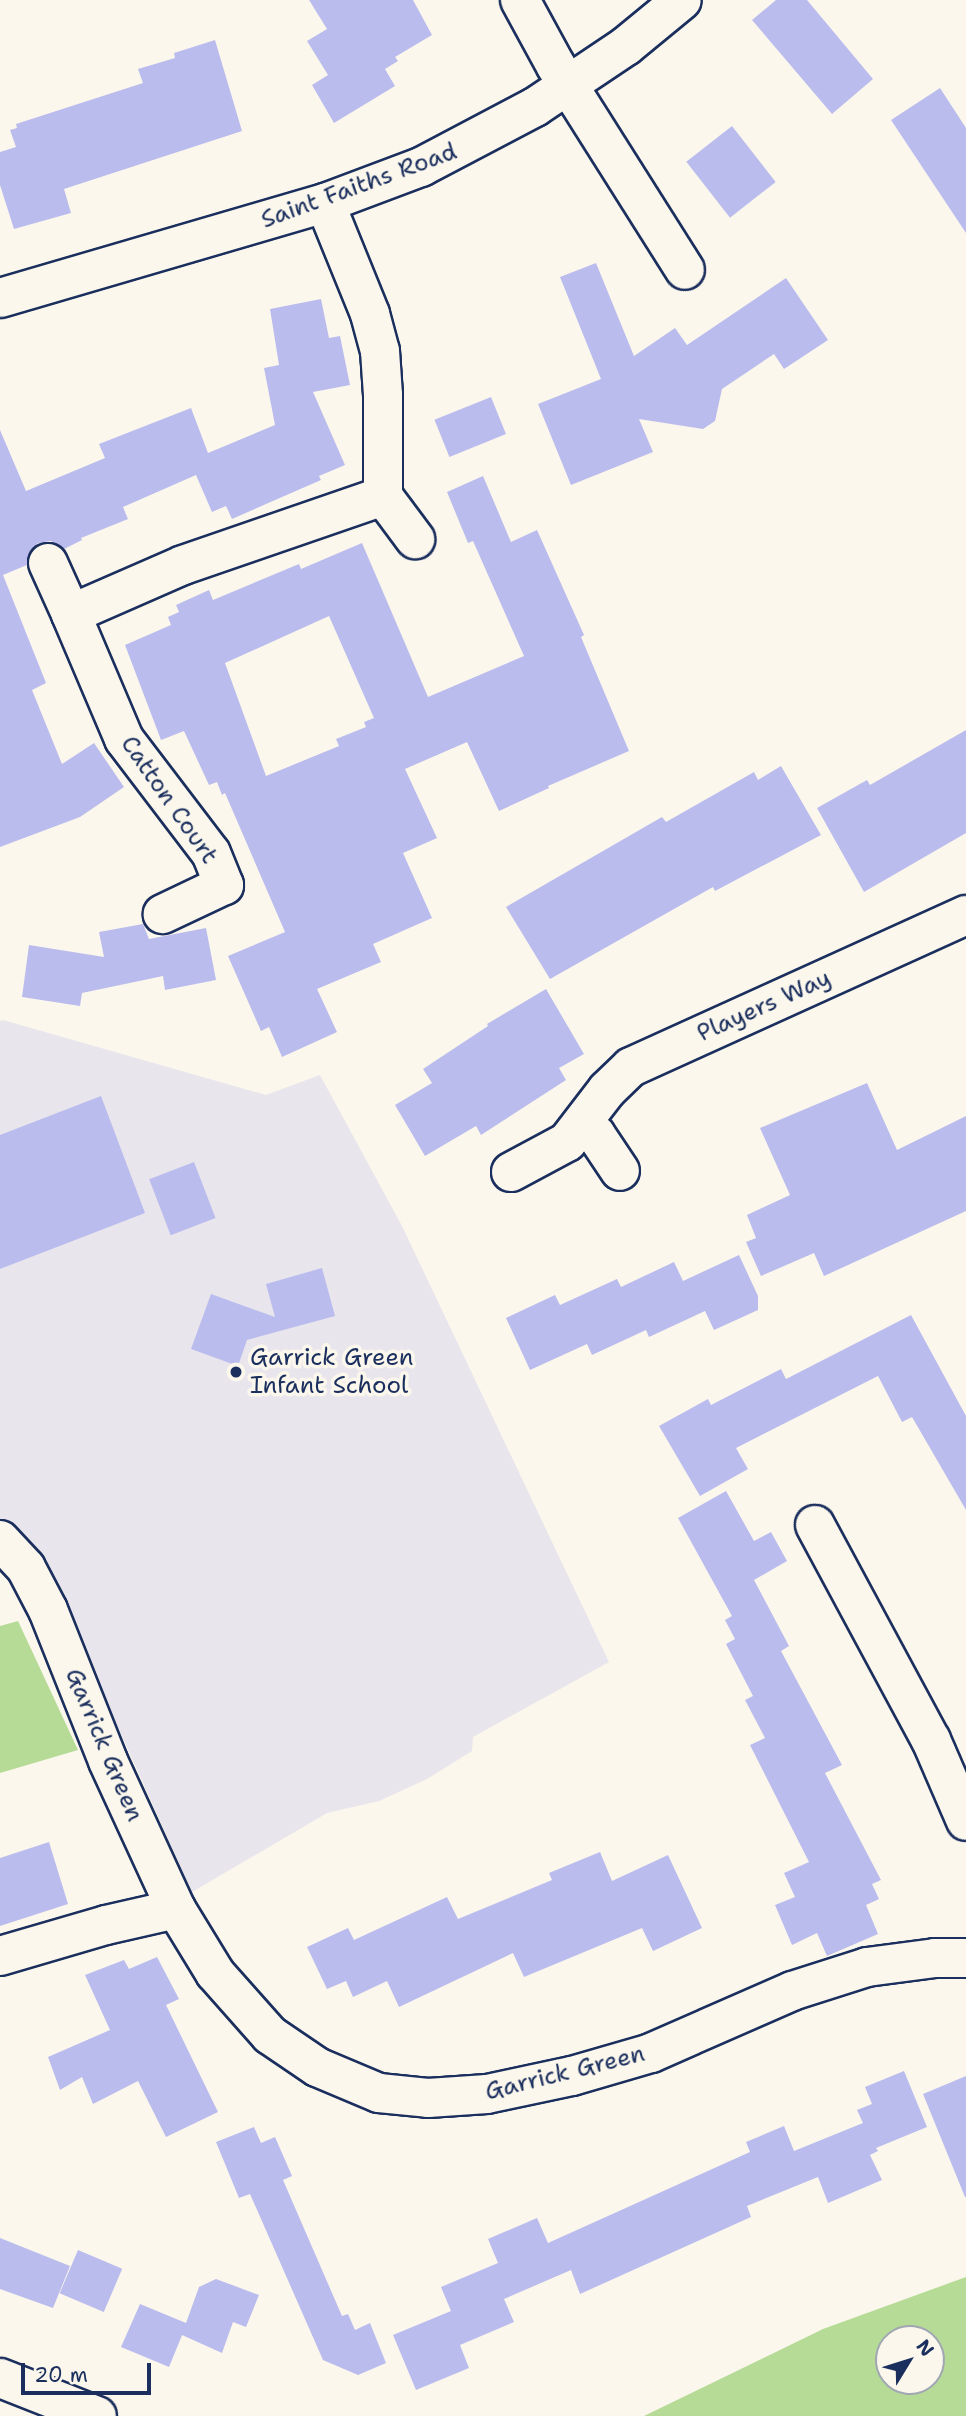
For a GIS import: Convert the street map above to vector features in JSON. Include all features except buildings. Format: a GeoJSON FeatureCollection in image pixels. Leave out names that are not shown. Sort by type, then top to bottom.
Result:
{"type":"FeatureCollection","features":[{"type":"Feature","properties":{"kind":"street"},"geometry":{"type":"LineString","coordinates":[[520,0],[568,85],[685,270]]}},
{"type":"Feature","properties":{"kind":"street","name":"Saint Faiths Road"},"geometry":{"type":"LineString","coordinates":[[0,298],[325,203],[443,157],[568,85],[682,0]]}},
{"type":"Feature","properties":{"kind":"street"},"geometry":{"type":"LineString","coordinates":[[325,203],[370,314],[380,351],[383,496],[415,539]]}},
{"type":"Feature","properties":{"kind":"street"},"geometry":{"type":"LineString","coordinates":[[71,614],[183,565],[383,496]]}},
{"type":"Feature","properties":{"kind":"street","name":"Catton Court"},"geometry":{"type":"LineString","coordinates":[[48,563],[124,739],[211,853],[224,885],[163,914]]}},
{"type":"Feature","properties":{"kind":"street","name":"Players Way"},"geometry":{"type":"LineString","coordinates":[[511,1172],[567,1142],[607,1090],[631,1067],[966,915]]}},
{"type":"Feature","properties":{"kind":"street"},"geometry":{"type":"LineString","coordinates":[[583,1124],[596,1135],[620,1171]]}},
{"type":"Feature","properties":{"kind":"street"},"geometry":{"type":"LineString","coordinates":[[815,1525],[931,1740],[966,1821]]}},
{"type":"Feature","properties":{"kind":"street","name":"Garrick Green"},"geometry":{"type":"LineString","coordinates":[[0,1541],[26,1568],[48,1610],[108,1761],[176,1909],[215,1973],[270,2035],[317,2067],[379,2093],[428,2098],[487,2094],[585,2073],[651,2053],[792,1991],[867,1967],[935,1958],[966,1958]]}},
{"type":"Feature","properties":{"kind":"street"},"geometry":{"type":"LineString","coordinates":[[0,1956],[106,1924],[176,1909]]}},
{"type":"Feature","properties":{"kind":"street"},"geometry":{"type":"LineString","coordinates":[[0,2378],[88,2415]]}},
{"type":"Feature","properties":{"kind":"shaded area","name":"Garrick Green Infant School"},"geometry":{"type":"Polygon","coordinates":[[[0,1021],[266,1095],[320,1075],[402,1226],[609,1662],[473,1737],[472,1751],[427,1779],[379,1801],[327,1813],[192,1892],[48,1572],[0,1519],[0,1021]]]}},
{"type":"Feature","properties":{"kind":"green space"},"geometry":{"type":"Polygon","coordinates":[[[18,1621],[78,1750],[0,1773],[0,1626],[18,1621]]]}},
{"type":"Feature","properties":{"kind":"green space"},"geometry":{"type":"Polygon","coordinates":[[[966,2277],[966,2416],[644,2416],[823,2329],[966,2277]]]}},
{"type":"Feature","properties":{"kind":"place","name":"Garrick Green Infant School"},"geometry":{"type":"Point","coordinates":[236,1372]}}]}
